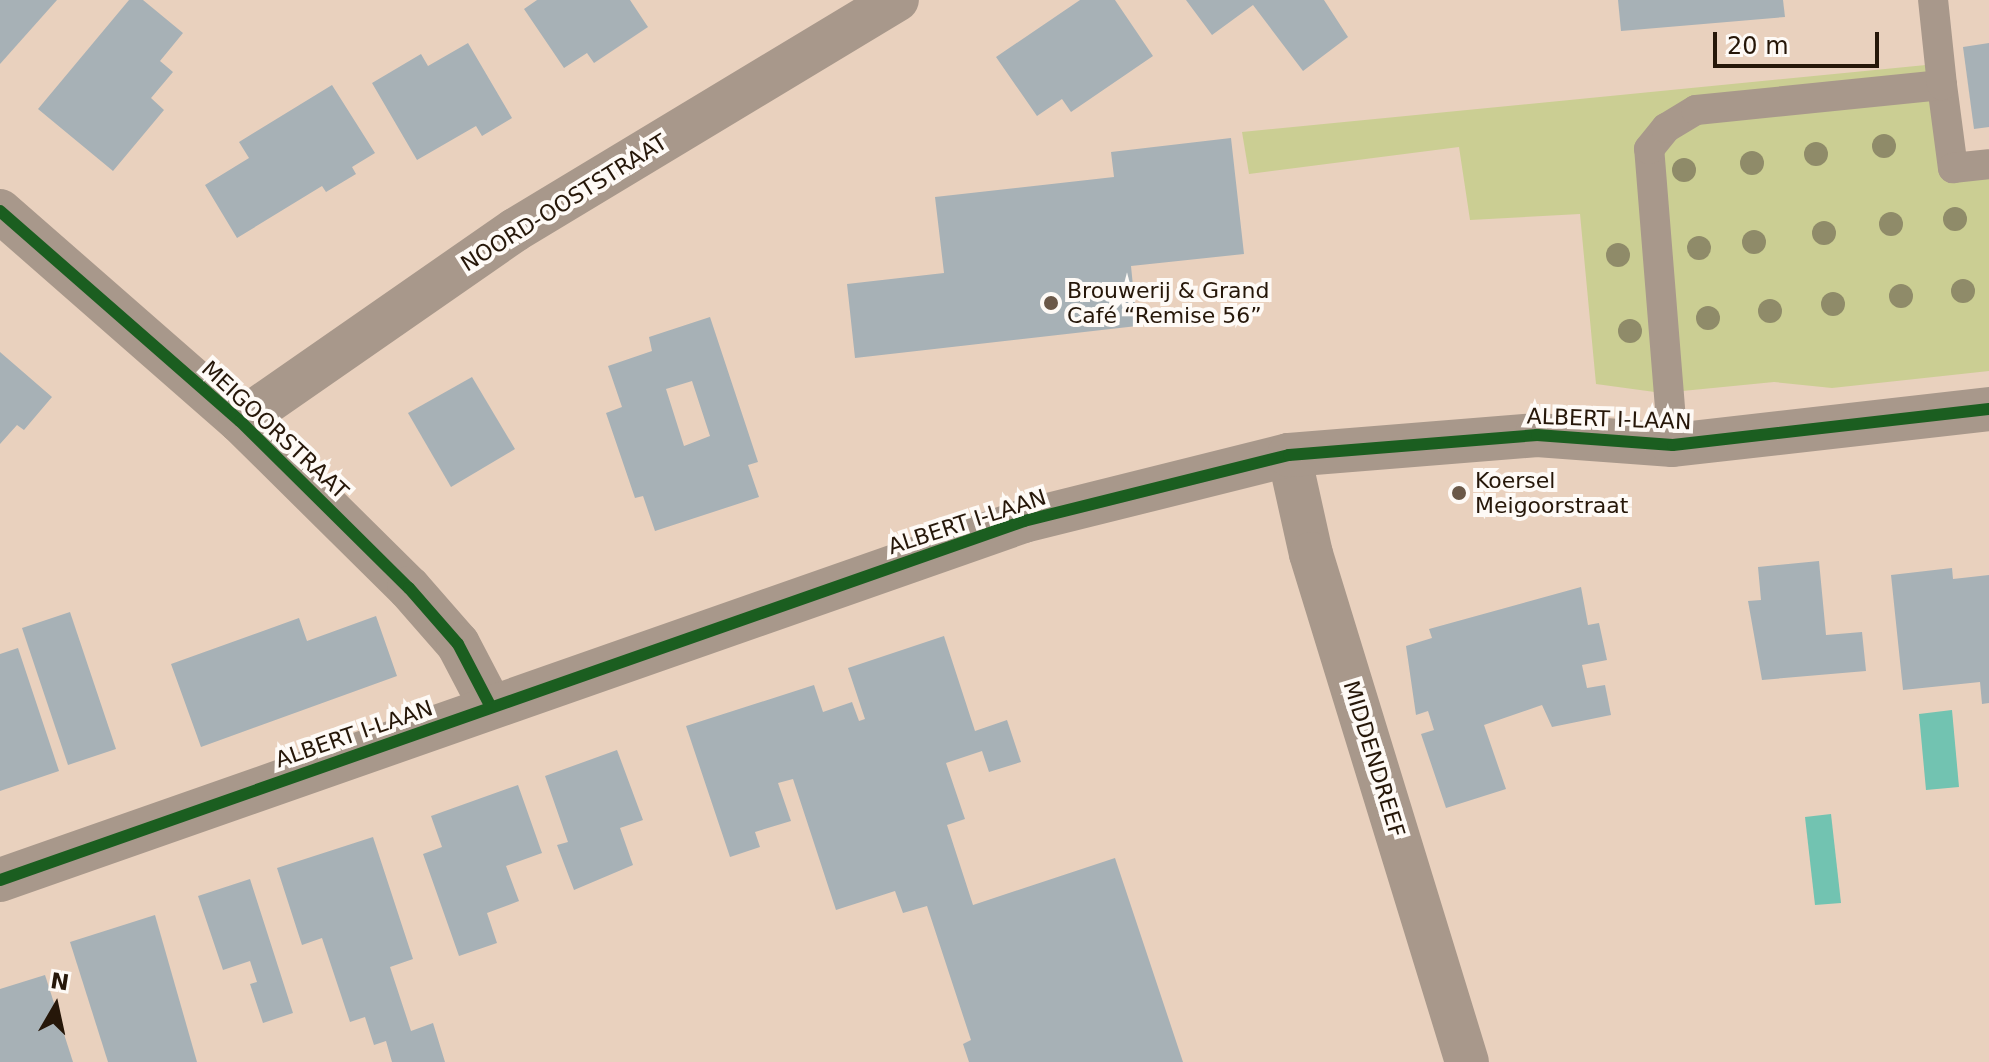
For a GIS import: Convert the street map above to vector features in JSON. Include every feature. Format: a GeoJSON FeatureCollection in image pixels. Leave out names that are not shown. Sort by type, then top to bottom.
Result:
{"type":"FeatureCollection","features":[{"type":"Feature","properties":{"kind":"street","name":"NOORD-OOSTSTRAAT"},"geometry":{"type":"LineString","coordinates":[[240,421],[515,230],[897,0]]}},
{"type":"Feature","properties":{"kind":"street","name":"MEIGOORSTRAAT"},"geometry":{"type":"LineString","coordinates":[[0,211],[240,421],[409,588],[458,644],[491,707]]}},
{"type":"Feature","properties":{"kind":"street","name":"ALBERT I-LAAN"},"geometry":{"type":"LineString","coordinates":[[0,880],[1024,521],[1289,455],[1537,435],[1673,445],[1989,409]]}},
{"type":"Feature","properties":{"kind":"street","name":"MIDDENDREEF"},"geometry":{"type":"LineString","coordinates":[[1289,455],[1311,554],[1467,1062]]}},
{"type":"Feature","properties":{"kind":"lane"},"geometry":{"type":"LineString","coordinates":[[1933,0],[1953,168],[1989,164]]}},
{"type":"Feature","properties":{"kind":"lane"},"geometry":{"type":"LineString","coordinates":[[1673,445],[1649,149],[1666,128],[1696,110],[1942,85]]}},
{"type":"Feature","properties":{"kind":"green space"},"geometry":{"type":"Polygon","coordinates":[[[1926,65],[1943,175],[1989,170],[1989,371],[1832,388],[1774,382],[1662,393],[1596,384],[1580,214],[1470,220],[1459,147],[1249,174],[1242,132],[1926,65]]]}},
{"type":"Feature","properties":{"kind":"water"},"geometry":{"type":"Polygon","coordinates":[[[1952,710],[1959,787],[1926,790],[1919,714],[1952,710]]]}},
{"type":"Feature","properties":{"kind":"water"},"geometry":{"type":"Polygon","coordinates":[[[1831,814],[1841,903],[1815,905],[1805,817],[1831,814]]]}},
{"type":"Feature","properties":{"kind":"building"},"geometry":{"type":"Polygon","coordinates":[[[0,0],[57,0],[0,64],[0,0]]]}},
{"type":"Feature","properties":{"kind":"building"},"geometry":{"type":"Polygon","coordinates":[[[129,0],[143,0],[183,33],[160,61],[173,72],[151,98],[164,110],[113,171],[38,109],[129,0]]]}},
{"type":"Feature","properties":{"kind":"building"},"geometry":{"type":"Polygon","coordinates":[[[537,0],[630,0],[648,27],[594,63],[587,53],[564,68],[524,9],[537,0]]]}},
{"type":"Feature","properties":{"kind":"building"},"geometry":{"type":"Polygon","coordinates":[[[1080,0],[1115,0],[1153,56],[1071,112],[1062,99],[1037,116],[996,57],[1080,0]]]}},
{"type":"Feature","properties":{"kind":"building"},"geometry":{"type":"Polygon","coordinates":[[[1186,0],[1324,0],[1348,37],[1303,71],[1253,5],[1212,35],[1186,0]]]}},
{"type":"Feature","properties":{"kind":"building"},"geometry":{"type":"Polygon","coordinates":[[[1618,0],[1783,0],[1785,17],[1621,31],[1618,0]]]}},
{"type":"Feature","properties":{"kind":"building"},"geometry":{"type":"Polygon","coordinates":[[[468,43],[512,118],[482,136],[476,126],[417,160],[372,83],[421,54],[428,66],[468,43]]]}},
{"type":"Feature","properties":{"kind":"building"},"geometry":{"type":"Polygon","coordinates":[[[1989,43],[1989,127],[1974,129],[1963,47],[1989,43]]]}},
{"type":"Feature","properties":{"kind":"building"},"geometry":{"type":"Polygon","coordinates":[[[332,85],[375,153],[352,167],[356,174],[326,192],[322,186],[237,238],[205,185],[249,158],[239,142],[332,85]]]}},
{"type":"Feature","properties":{"kind":"building"},"geometry":{"type":"Polygon","coordinates":[[[1231,138],[1244,254],[1131,266],[1137,326],[855,358],[847,284],[944,273],[935,197],[1114,177],[1111,152],[1231,138]]]}},
{"type":"Feature","properties":{"kind":"building"},"geometry":{"type":"Polygon","coordinates":[[[710,317],[758,462],[748,465],[759,497],[655,531],[643,496],[635,498],[606,413],[622,407],[608,366],[652,351],[649,337],[710,317]],[[692,381],[666,389],[684,446],[710,436],[692,381]]]}},
{"type":"Feature","properties":{"kind":"building"},"geometry":{"type":"Polygon","coordinates":[[[0,352],[52,397],[24,430],[17,425],[0,444],[0,352]]]}},
{"type":"Feature","properties":{"kind":"building"},"geometry":{"type":"Polygon","coordinates":[[[472,377],[515,449],[451,487],[408,413],[472,377]]]}},
{"type":"Feature","properties":{"kind":"building"},"geometry":{"type":"Polygon","coordinates":[[[1819,561],[1826,635],[1862,632],[1866,671],[1762,680],[1748,601],[1761,600],[1758,567],[1819,561]]]}},
{"type":"Feature","properties":{"kind":"building"},"geometry":{"type":"Polygon","coordinates":[[[1952,568],[1953,579],[1989,575],[1989,703],[1982,704],[1980,682],[1903,690],[1891,575],[1952,568]]]}},
{"type":"Feature","properties":{"kind":"building"},"geometry":{"type":"Polygon","coordinates":[[[1581,587],[1588,625],[1599,623],[1607,660],[1582,665],[1587,688],[1605,685],[1611,715],[1552,727],[1542,705],[1484,725],[1506,789],[1446,808],[1421,734],[1434,730],[1428,711],[1416,715],[1406,646],[1432,638],[1429,629],[1581,587]]]}},
{"type":"Feature","properties":{"kind":"building"},"geometry":{"type":"Polygon","coordinates":[[[70,612],[116,749],[68,765],[22,628],[70,612]]]}},
{"type":"Feature","properties":{"kind":"building"},"geometry":{"type":"Polygon","coordinates":[[[376,616],[397,676],[201,747],[171,664],[299,618],[307,641],[376,616]]]}},
{"type":"Feature","properties":{"kind":"building"},"geometry":{"type":"Polygon","coordinates":[[[944,636],[975,731],[1007,720],[1021,762],[989,772],[982,751],[946,763],[965,819],[947,825],[973,905],[1115,858],[1183,1062],[969,1062],[963,1044],[971,1040],[927,906],[903,913],[895,891],[836,910],[793,779],[778,783],[791,821],[755,832],[760,847],[730,857],[686,726],[814,685],[823,712],[852,702],[859,721],[865,719],[848,668],[944,636]]]}},
{"type":"Feature","properties":{"kind":"building"},"geometry":{"type":"Polygon","coordinates":[[[18,648],[59,771],[0,791],[0,654],[18,648]]]}},
{"type":"Feature","properties":{"kind":"building"},"geometry":{"type":"Polygon","coordinates":[[[617,750],[643,820],[620,828],[633,865],[574,890],[557,845],[568,842],[545,776],[617,750]]]}},
{"type":"Feature","properties":{"kind":"building"},"geometry":{"type":"Polygon","coordinates":[[[518,785],[542,853],[506,866],[519,901],[487,913],[497,943],[459,956],[423,854],[442,847],[431,816],[518,785]]]}},
{"type":"Feature","properties":{"kind":"building"},"geometry":{"type":"Polygon","coordinates":[[[373,837],[413,959],[390,967],[411,1031],[433,1023],[445,1062],[392,1062],[386,1041],[374,1045],[365,1017],[350,1022],[322,938],[302,945],[277,868],[373,837]]]}},
{"type":"Feature","properties":{"kind":"building"},"geometry":{"type":"Polygon","coordinates":[[[250,879],[293,1013],[263,1023],[250,984],[257,982],[250,961],[223,970],[198,896],[250,879]]]}},
{"type":"Feature","properties":{"kind":"building"},"geometry":{"type":"Polygon","coordinates":[[[155,915],[197,1062],[108,1062],[70,942],[155,915]]]}},
{"type":"Feature","properties":{"kind":"building"},"geometry":{"type":"Polygon","coordinates":[[[45,975],[73,1062],[0,1062],[0,989],[45,975]]]}},
{"type":"Feature","properties":{"kind":"cycle path"},"geometry":{"type":"LineString","coordinates":[[0,211],[240,421],[409,588],[458,644],[491,707]]}},
{"type":"Feature","properties":{"kind":"cycle path"},"geometry":{"type":"LineString","coordinates":[[0,880],[1024,521],[1289,455],[1537,435],[1673,445],[1989,409]]}},
{"type":"Feature","properties":{"kind":"place","name":"Brouwerij & Grand Café “Remise 56”"},"geometry":{"type":"Point","coordinates":[1051,303]}},
{"type":"Feature","properties":{"kind":"place","name":"Koersel Meigoorstraat"},"geometry":{"type":"Point","coordinates":[1459,493]}}]}
